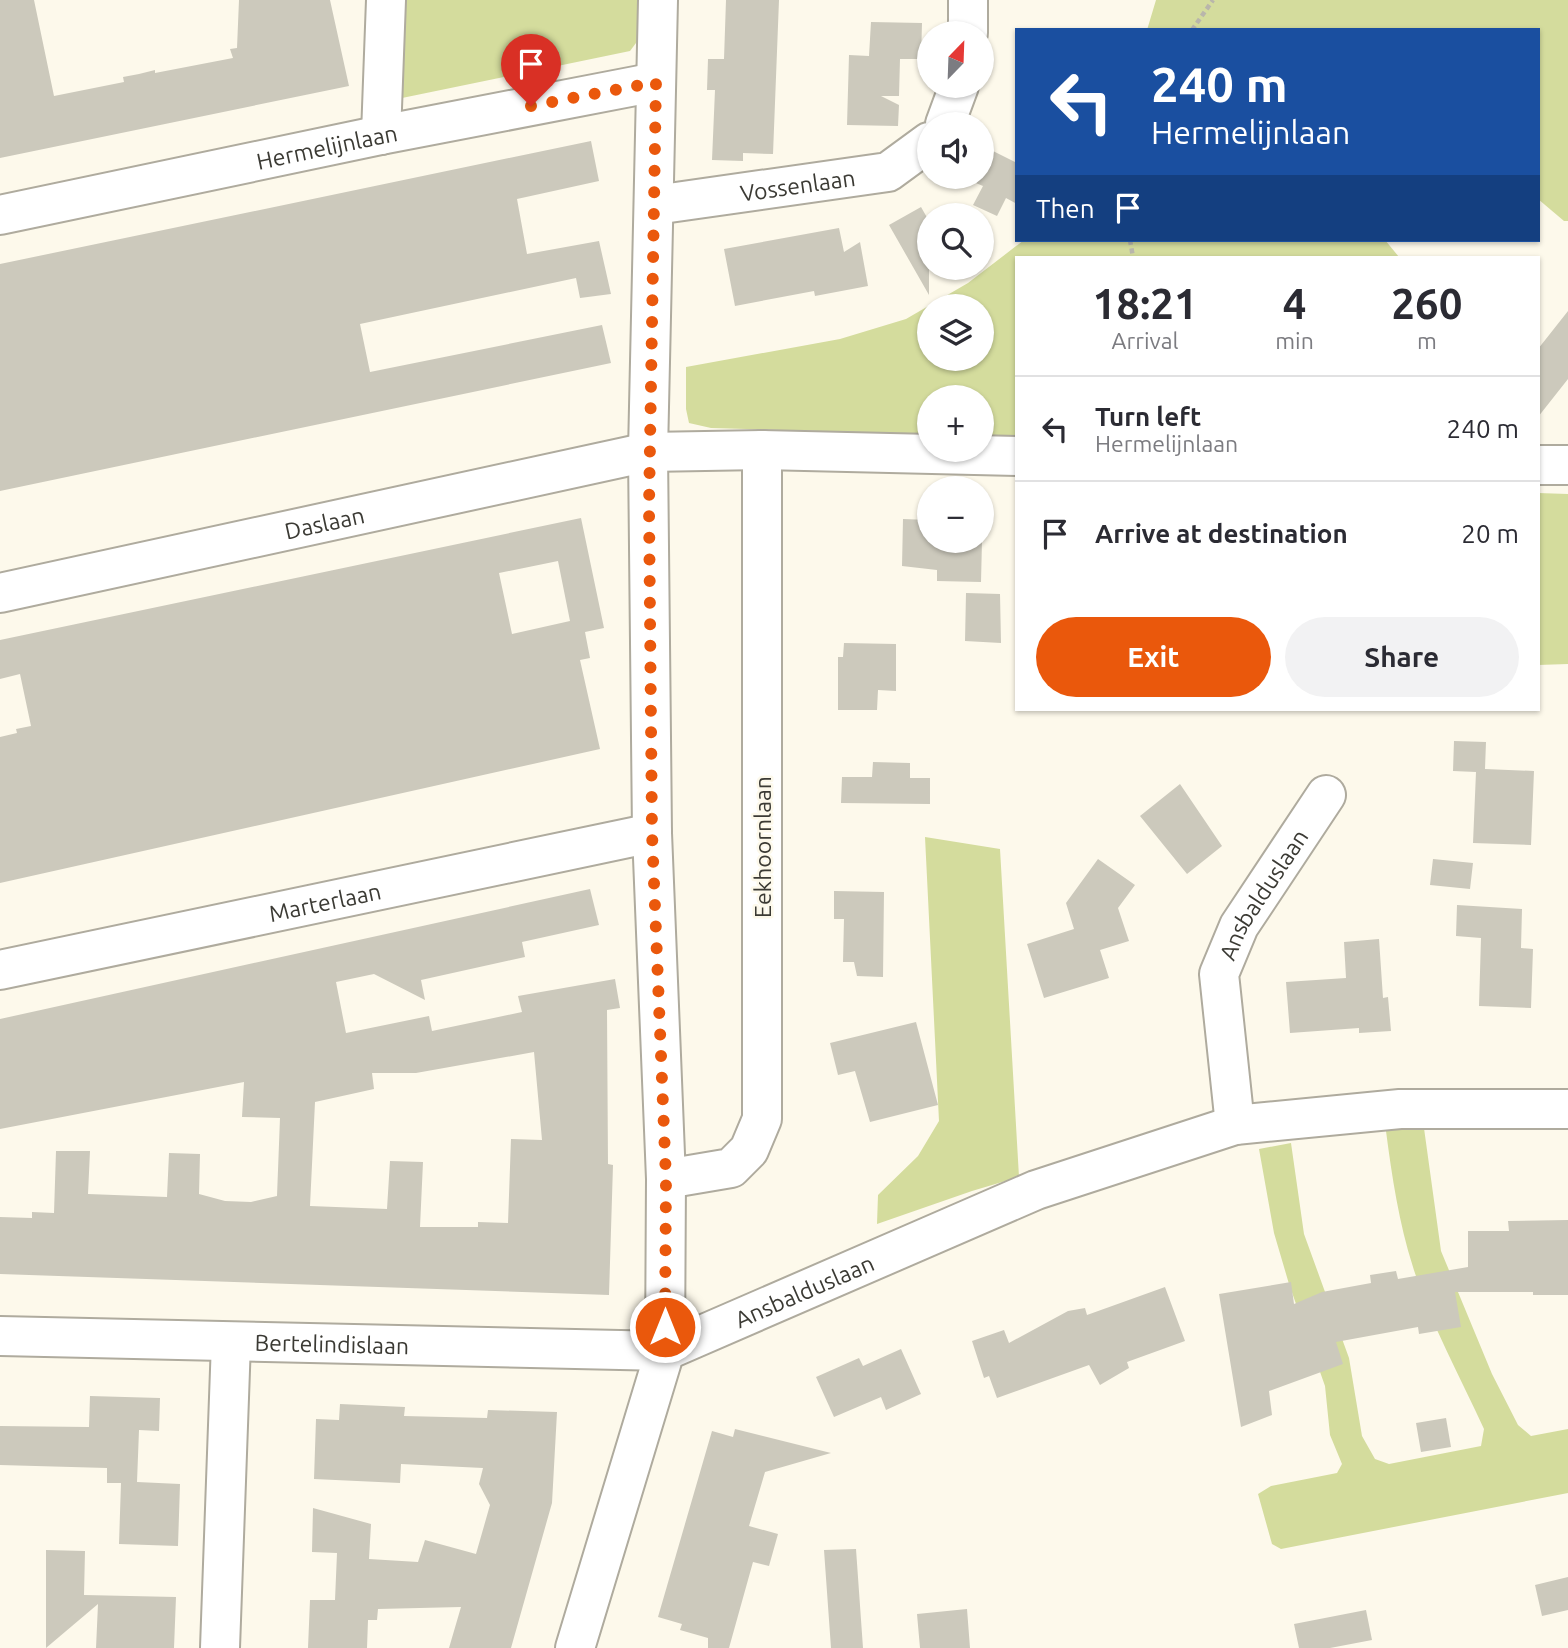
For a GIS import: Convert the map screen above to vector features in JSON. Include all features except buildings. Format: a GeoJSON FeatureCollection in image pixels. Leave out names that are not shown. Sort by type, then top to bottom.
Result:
{"type":"FeatureCollection","features":[{"type":"Feature","properties":{"kind":"street"},"geometry":{"type":"LineString","coordinates":[[381,135],[386,0]]}},
{"type":"Feature","properties":{"kind":"street"},"geometry":{"type":"LineString","coordinates":[[575,1648],[665,1351],[666,1179],[652,833],[649,452],[658,0]]}},
{"type":"Feature","properties":{"kind":"street"},"geometry":{"type":"LineString","coordinates":[[968,0],[968,21]]}},
{"type":"Feature","properties":{"kind":"street","name":"Hermelijnlaan"},"geometry":{"type":"LineString","coordinates":[[0,215],[381,135],[656,82]]}},
{"type":"Feature","properties":{"kind":"street","name":"Vossenlaan"},"geometry":{"type":"LineString","coordinates":[[655,205],[888,172],[917,151]]}},
{"type":"Feature","properties":{"kind":"street","name":"Daslaan"},"geometry":{"type":"LineString","coordinates":[[0,593],[649,452],[762,450],[1015,456]]}},
{"type":"Feature","properties":{"kind":"street","name":"Eekhoornlaan"},"geometry":{"type":"LineString","coordinates":[[666,1179],[732,1168],[749,1150],[762,1119],[762,450]]}},
{"type":"Feature","properties":{"kind":"street"},"geometry":{"type":"LineString","coordinates":[[1540,465],[1568,466]]}},
{"type":"Feature","properties":{"kind":"street","name":"Ansbalduslaan"},"geometry":{"type":"LineString","coordinates":[[1235,1125],[1219,974],[1239,926],[1326,795]]}},
{"type":"Feature","properties":{"kind":"street","name":"Marterlaan"},"geometry":{"type":"LineString","coordinates":[[0,970],[652,833]]}},
{"type":"Feature","properties":{"kind":"street","name":"Ansbalduslaan"},"geometry":{"type":"LineString","coordinates":[[665,1351],[1036,1190],[1235,1125],[1400,1109],[1568,1108]]}},
{"type":"Feature","properties":{"kind":"street","name":"Bertelindislaan"},"geometry":{"type":"LineString","coordinates":[[0,1336],[665,1351]]}},
{"type":"Feature","properties":{"kind":"street"},"geometry":{"type":"LineString","coordinates":[[220,1648],[231,1342]]}},
{"type":"Feature","properties":{"kind":"path"},"geometry":{"type":"LineString","coordinates":[[1193,28],[1213,0]]}},
{"type":"Feature","properties":{"kind":"green space"},"geometry":{"type":"Polygon","coordinates":[[[402,0],[645,0],[645,31],[630,51],[402,98],[402,0]]]}},
{"type":"Feature","properties":{"kind":"green space"},"geometry":{"type":"Polygon","coordinates":[[[1156,0],[1568,0],[1568,221],[1564,221],[1540,201],[1540,28],[1148,28],[1156,0]]]}},
{"type":"Feature","properties":{"kind":"green space"},"geometry":{"type":"Polygon","coordinates":[[[1021,242],[1387,242],[1398,256],[1015,256],[1015,437],[994,436],[994,385],[917,385],[917,434],[711,428],[689,423],[686,409],[686,367],[840,339],[906,319],[917,313],[917,371],[994,371],[994,294],[949,294],[972,280],[994,280],[994,263],[1021,242]]]}},
{"type":"Feature","properties":{"kind":"green space"},"geometry":{"type":"Polygon","coordinates":[[[1540,493],[1568,494],[1568,664],[1540,665],[1540,493]]]}},
{"type":"Feature","properties":{"kind":"green space"},"geometry":{"type":"Polygon","coordinates":[[[925,837],[1000,849],[1019,1177],[877,1224],[878,1195],[918,1156],[939,1121],[925,837]]]}},
{"type":"Feature","properties":{"kind":"green space"},"geometry":{"type":"Polygon","coordinates":[[[1423,1121],[1441,1251],[1492,1374],[1518,1425],[1531,1436],[1568,1429],[1568,1493],[1281,1549],[1272,1544],[1258,1494],[1271,1486],[1337,1473],[1342,1464],[1330,1435],[1325,1386],[1274,1233],[1259,1149],[1291,1143],[1304,1234],[1349,1358],[1362,1436],[1375,1459],[1389,1464],[1481,1446],[1484,1429],[1437,1329],[1413,1267],[1396,1200],[1386,1131],[1382,1127],[1423,1121]]]}},
{"type":"Feature","properties":{"kind":"route"},"geometry":{"type":"LineString","coordinates":[[531,106],[656,82],[649,506],[652,833],[666,1179],[665,1327]]}}]}
